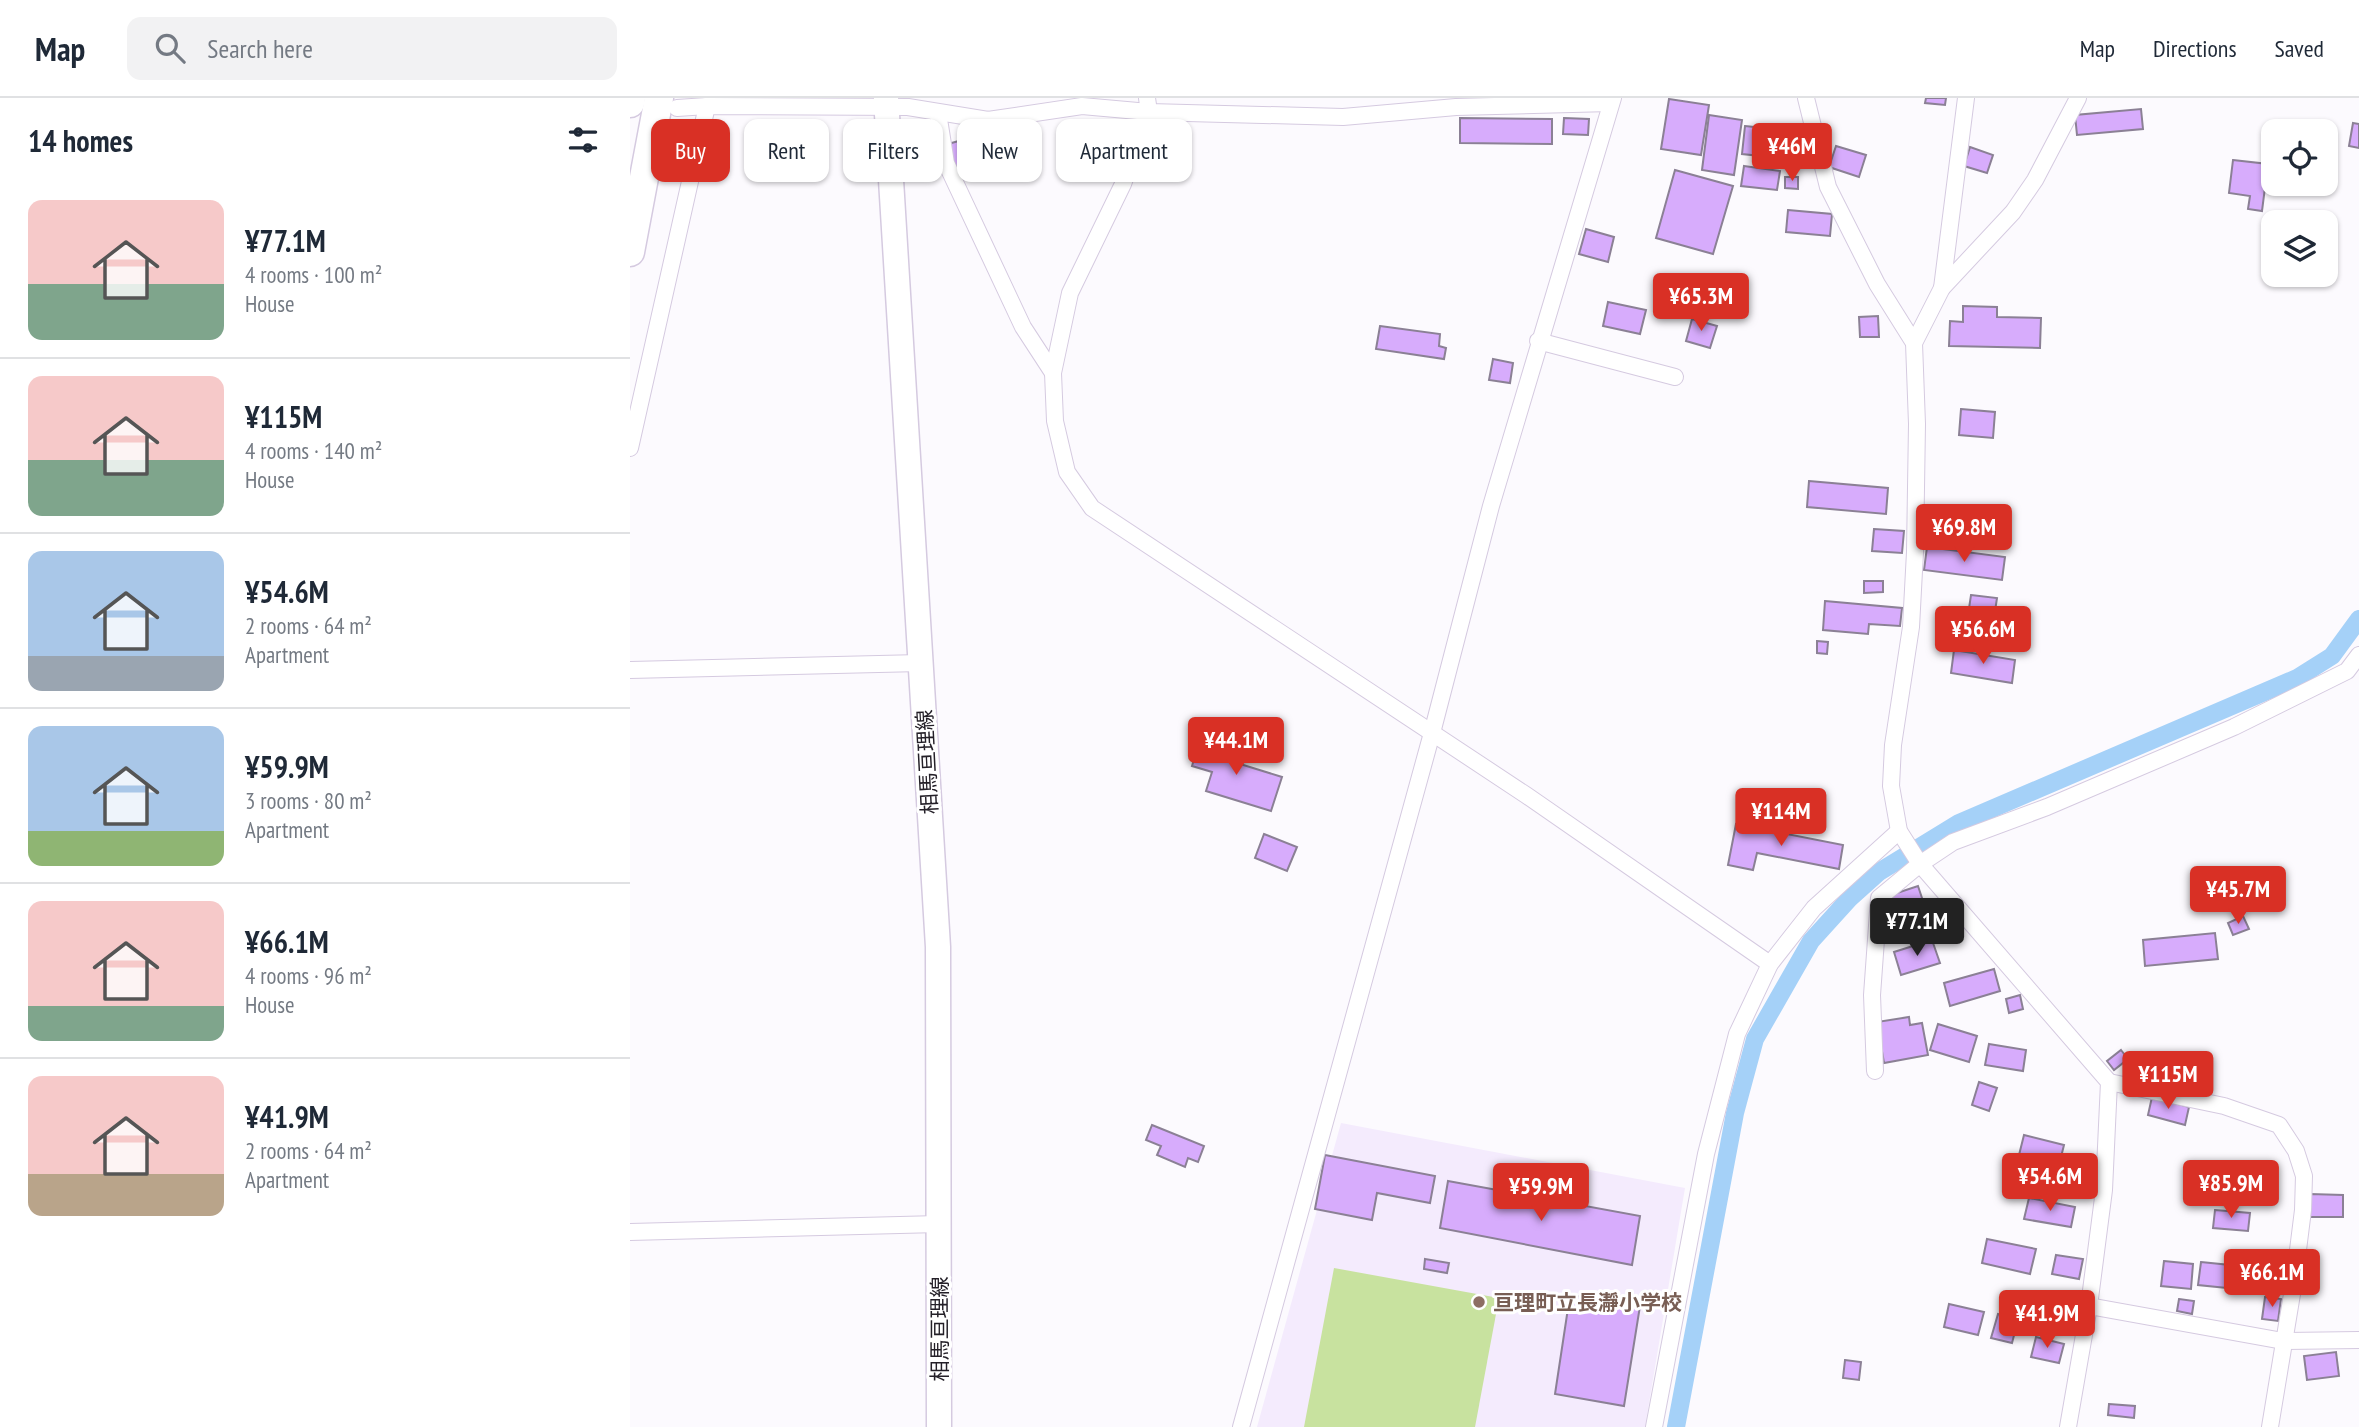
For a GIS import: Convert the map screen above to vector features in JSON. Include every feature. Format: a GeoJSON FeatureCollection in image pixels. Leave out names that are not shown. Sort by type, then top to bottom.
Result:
{"type":"FeatureCollection","features":[{"type":"Feature","properties":{"kind":"highway"},"geometry":{"type":"LineString","coordinates":[[630,252],[668,103]]}},
{"type":"Feature","properties":{"kind":"main road","name":"相馬亘理線"},"geometry":{"type":"LineString","coordinates":[[886,102],[939,947],[939,1427]]}},
{"type":"Feature","properties":{"kind":"street"},"geometry":{"type":"LineString","coordinates":[[1806,98],[1828,187],[1877,284],[1914,342]]}},
{"type":"Feature","properties":{"kind":"street"},"geometry":{"type":"LineString","coordinates":[[1942,288],[1966,98]]}},
{"type":"Feature","properties":{"kind":"street"},"geometry":{"type":"LineString","coordinates":[[2078,98],[2035,180],[2013,212],[1942,288],[1914,342],[1917,424],[1915,565],[1911,627],[1893,745],[1891,786],[1899,831],[1920,864],[2109,1082],[2224,1106],[2268,1121],[2278,1125],[2296,1151],[2304,1176],[2302,1210],[2294,1282],[2270,1427]]}},
{"type":"Feature","properties":{"kind":"street"},"geometry":{"type":"LineString","coordinates":[[668,103],[707,106],[886,102],[988,120],[1082,106],[1148,105],[1343,117],[1455,107],[1612,101],[1538,341],[1491,506],[1432,733],[1241,1427]]}},
{"type":"Feature","properties":{"kind":"street"},"geometry":{"type":"LineString","coordinates":[[1148,105],[1123,184],[1070,293],[1054,373],[1055,421],[1067,472],[1092,508],[1432,733],[1770,964]]}},
{"type":"Feature","properties":{"kind":"street"},"geometry":{"type":"LineString","coordinates":[[630,448],[707,106]]}},
{"type":"Feature","properties":{"kind":"street"},"geometry":{"type":"LineString","coordinates":[[938,113],[946,163],[1023,327],[1054,373]]}},
{"type":"Feature","properties":{"kind":"street"},"geometry":{"type":"LineString","coordinates":[[1538,341],[1675,377]]}},
{"type":"Feature","properties":{"kind":"street"},"geometry":{"type":"LineString","coordinates":[[1875,1071],[1872,995],[1879,898],[1952,842],[2047,807],[2234,727],[2347,671],[2359,655]]}},
{"type":"Feature","properties":{"kind":"street"},"geometry":{"type":"LineString","coordinates":[[630,670],[921,663]]}},
{"type":"Feature","properties":{"kind":"street"},"geometry":{"type":"LineString","coordinates":[[1654,1427],[1706,1154],[1737,1034],[1770,964],[1814,908],[1899,831]]}},
{"type":"Feature","properties":{"kind":"street"},"geometry":{"type":"LineString","coordinates":[[2068,1427],[2089,1306],[2104,1190],[2109,1082]]}},
{"type":"Feature","properties":{"kind":"street"},"geometry":{"type":"LineString","coordinates":[[630,1232],[939,1224]]}},
{"type":"Feature","properties":{"kind":"street"},"geometry":{"type":"LineString","coordinates":[[2089,1306],[2283,1342],[2359,1340]]}},
{"type":"Feature","properties":{"kind":"shaded area","name":"亘理町立長瀞小学校"},"geometry":{"type":"Polygon","coordinates":[[[1341,1123],[1685,1188],[1645,1427],[1257,1427],[1341,1123]]]}},
{"type":"Feature","properties":{"kind":"green space"},"geometry":{"type":"Polygon","coordinates":[[[1334,1268],[1499,1298],[1475,1427],[1304,1427],[1334,1268]]]}},
{"type":"Feature","properties":{"kind":"building"},"geometry":{"type":"Polygon","coordinates":[[[1926,98],[1946,98],[1945,105],[1925,103],[1926,98]]]}},
{"type":"Feature","properties":{"kind":"building"},"geometry":{"type":"Polygon","coordinates":[[[1669,99],[1709,105],[1701,155],[1661,149],[1669,99]]]}},
{"type":"Feature","properties":{"kind":"building"},"geometry":{"type":"Polygon","coordinates":[[[2141,109],[2143,129],[2077,135],[2075,115],[2141,109]]]}},
{"type":"Feature","properties":{"kind":"building"},"geometry":{"type":"Polygon","coordinates":[[[1709,115],[1742,120],[1734,175],[1702,170],[1709,115]]]}},
{"type":"Feature","properties":{"kind":"building"},"geometry":{"type":"Polygon","coordinates":[[[1460,118],[1552,119],[1552,144],[1460,143],[1460,118]]]}},
{"type":"Feature","properties":{"kind":"building"},"geometry":{"type":"Polygon","coordinates":[[[1564,118],[1589,119],[1588,135],[1563,134],[1564,118]]]}},
{"type":"Feature","properties":{"kind":"building"},"geometry":{"type":"Polygon","coordinates":[[[2353,123],[2359,124],[2359,148],[2349,146],[2353,123]]]}},
{"type":"Feature","properties":{"kind":"building"},"geometry":{"type":"Polygon","coordinates":[[[1745,126],[1792,131],[1789,159],[1742,154],[1745,126]]]}},
{"type":"Feature","properties":{"kind":"building"},"geometry":{"type":"Polygon","coordinates":[[[957,141],[957,167],[955,168],[948,144],[957,141]]]}},
{"type":"Feature","properties":{"kind":"building"},"geometry":{"type":"Polygon","coordinates":[[[1836,146],[1866,155],[1859,177],[1829,167],[1836,146]]]}},
{"type":"Feature","properties":{"kind":"building"},"geometry":{"type":"Polygon","coordinates":[[[1970,147],[1993,155],[1987,173],[1964,166],[1970,147]]]}},
{"type":"Feature","properties":{"kind":"building"},"geometry":{"type":"Polygon","coordinates":[[[2233,160],[2261,163],[2261,196],[2264,196],[2262,210],[2248,209],[2250,196],[2229,193],[2233,160]]]}},
{"type":"Feature","properties":{"kind":"building"},"geometry":{"type":"Polygon","coordinates":[[[1744,166],[1780,171],[1777,190],[1741,186],[1744,166]]]}},
{"type":"Feature","properties":{"kind":"building"},"geometry":{"type":"Polygon","coordinates":[[[1675,170],[1733,186],[1713,254],[1656,238],[1675,170]]]}},
{"type":"Feature","properties":{"kind":"building"},"geometry":{"type":"Polygon","coordinates":[[[1785,177],[1798,177],[1798,189],[1785,188],[1785,177]]]}},
{"type":"Feature","properties":{"kind":"building"},"geometry":{"type":"Polygon","coordinates":[[[1788,210],[1832,214],[1830,236],[1786,232],[1788,210]]]}},
{"type":"Feature","properties":{"kind":"building"},"geometry":{"type":"Polygon","coordinates":[[[1586,229],[1614,237],[1608,262],[1579,254],[1586,229]]]}},
{"type":"Feature","properties":{"kind":"building"},"geometry":{"type":"Polygon","coordinates":[[[1608,302],[1646,310],[1640,334],[1603,326],[1608,302]]]}},
{"type":"Feature","properties":{"kind":"building"},"geometry":{"type":"Polygon","coordinates":[[[1963,306],[1997,307],[1997,317],[2041,318],[2040,348],[1949,346],[1950,321],[1963,322],[1963,306]]]}},
{"type":"Feature","properties":{"kind":"building"},"geometry":{"type":"Polygon","coordinates":[[[1878,316],[1879,337],[1860,337],[1859,317],[1878,316]]]}},
{"type":"Feature","properties":{"kind":"building"},"geometry":{"type":"Polygon","coordinates":[[[1692,319],[1717,326],[1710,348],[1686,341],[1692,319]]]}},
{"type":"Feature","properties":{"kind":"building"},"geometry":{"type":"Polygon","coordinates":[[[1380,326],[1440,334],[1439,346],[1446,348],[1444,359],[1376,349],[1380,326]]]}},
{"type":"Feature","properties":{"kind":"building"},"geometry":{"type":"Polygon","coordinates":[[[1493,359],[1513,363],[1510,383],[1489,380],[1493,359]]]}},
{"type":"Feature","properties":{"kind":"building"},"geometry":{"type":"Polygon","coordinates":[[[1961,409],[1995,412],[1993,438],[1959,435],[1961,409]]]}},
{"type":"Feature","properties":{"kind":"building"},"geometry":{"type":"Polygon","coordinates":[[[1809,481],[1888,488],[1886,514],[1807,507],[1809,481]]]}},
{"type":"Feature","properties":{"kind":"building"},"geometry":{"type":"Polygon","coordinates":[[[1874,529],[1904,531],[1902,553],[1872,551],[1874,529]]]}},
{"type":"Feature","properties":{"kind":"building"},"geometry":{"type":"Polygon","coordinates":[[[1927,547],[2005,557],[2002,580],[1924,570],[1927,547]]]}},
{"type":"Feature","properties":{"kind":"building"},"geometry":{"type":"Polygon","coordinates":[[[1864,581],[1883,581],[1883,592],[1864,593],[1864,581]]]}},
{"type":"Feature","properties":{"kind":"building"},"geometry":{"type":"Polygon","coordinates":[[[1971,595],[1997,598],[1994,618],[1968,615],[1971,595]]]}},
{"type":"Feature","properties":{"kind":"building"},"geometry":{"type":"Polygon","coordinates":[[[1825,601],[1902,608],[1900,626],[1869,624],[1868,634],[1823,630],[1825,601]]]}},
{"type":"Feature","properties":{"kind":"building"},"geometry":{"type":"Polygon","coordinates":[[[1817,641],[1828,642],[1827,654],[1817,653],[1817,641]]]}},
{"type":"Feature","properties":{"kind":"building"},"geometry":{"type":"Polygon","coordinates":[[[1954,650],[2015,660],[2012,683],[1951,673],[1954,650]]]}},
{"type":"Feature","properties":{"kind":"building"},"geometry":{"type":"Polygon","coordinates":[[[1212,737],[1224,740],[1224,759],[1282,777],[1271,811],[1206,791],[1212,772],[1192,766],[1200,740],[1210,743],[1212,737]]]}},
{"type":"Feature","properties":{"kind":"building"},"geometry":{"type":"Polygon","coordinates":[[[1736,824],[1843,845],[1839,869],[1757,853],[1753,870],[1728,865],[1736,824]]]}},
{"type":"Feature","properties":{"kind":"building"},"geometry":{"type":"Polygon","coordinates":[[[1264,834],[1297,847],[1287,871],[1255,858],[1264,834]]]}},
{"type":"Feature","properties":{"kind":"building"},"geometry":{"type":"Polygon","coordinates":[[[1918,886],[1925,907],[1895,916],[1888,896],[1918,886]]]}},
{"type":"Feature","properties":{"kind":"building"},"geometry":{"type":"Polygon","coordinates":[[[2243,916],[2249,929],[2233,935],[2228,923],[2243,916]]]}},
{"type":"Feature","properties":{"kind":"building"},"geometry":{"type":"Polygon","coordinates":[[[2215,933],[2218,959],[2145,966],[2143,940],[2215,933]]]}},
{"type":"Feature","properties":{"kind":"building"},"geometry":{"type":"Polygon","coordinates":[[[1932,940],[1940,963],[1901,975],[1894,952],[1932,940]]]}},
{"type":"Feature","properties":{"kind":"building"},"geometry":{"type":"Polygon","coordinates":[[[1994,969],[2000,991],[1950,1006],[1944,983],[1994,969]]]}},
{"type":"Feature","properties":{"kind":"building"},"geometry":{"type":"Polygon","coordinates":[[[2020,995],[2023,1009],[2009,1013],[2006,999],[2020,995]]]}},
{"type":"Feature","properties":{"kind":"building"},"geometry":{"type":"Polygon","coordinates":[[[1909,1017],[1910,1025],[1922,1023],[1928,1055],[1884,1063],[1877,1022],[1909,1017]]]}},
{"type":"Feature","properties":{"kind":"building"},"geometry":{"type":"Polygon","coordinates":[[[1938,1024],[1977,1036],[1969,1062],[1930,1050],[1938,1024]]]}},
{"type":"Feature","properties":{"kind":"building"},"geometry":{"type":"Polygon","coordinates":[[[1989,1044],[2026,1050],[2023,1071],[1985,1065],[1989,1044]]]}},
{"type":"Feature","properties":{"kind":"building"},"geometry":{"type":"Polygon","coordinates":[[[2121,1050],[2128,1059],[2114,1070],[2107,1061],[2121,1050]]]}},
{"type":"Feature","properties":{"kind":"building"},"geometry":{"type":"Polygon","coordinates":[[[1979,1082],[1997,1088],[1989,1111],[1972,1105],[1979,1082]]]}},
{"type":"Feature","properties":{"kind":"building"},"geometry":{"type":"Polygon","coordinates":[[[2152,1097],[2189,1107],[2185,1125],[2148,1115],[2152,1097]]]}},
{"type":"Feature","properties":{"kind":"building"},"geometry":{"type":"Polygon","coordinates":[[[1152,1125],[1204,1146],[1198,1162],[1188,1158],[1185,1167],[1157,1155],[1161,1146],[1146,1140],[1152,1125]]]}},
{"type":"Feature","properties":{"kind":"building"},"geometry":{"type":"Polygon","coordinates":[[[2024,1135],[2064,1145],[2059,1165],[2019,1155],[2024,1135]]]}},
{"type":"Feature","properties":{"kind":"building"},"geometry":{"type":"Polygon","coordinates":[[[1325,1155],[1435,1176],[1430,1203],[1377,1193],[1372,1220],[1315,1209],[1325,1155]]]}},
{"type":"Feature","properties":{"kind":"building"},"geometry":{"type":"Polygon","coordinates":[[[1448,1181],[1640,1216],[1632,1265],[1440,1228],[1448,1181]]]}},
{"type":"Feature","properties":{"kind":"building"},"geometry":{"type":"Polygon","coordinates":[[[2310,1194],[2343,1195],[2343,1217],[2310,1217],[2310,1194]]]}},
{"type":"Feature","properties":{"kind":"building"},"geometry":{"type":"Polygon","coordinates":[[[2029,1198],[2075,1207],[2071,1227],[2024,1219],[2029,1198]]]}},
{"type":"Feature","properties":{"kind":"building"},"geometry":{"type":"Polygon","coordinates":[[[2215,1210],[2250,1213],[2248,1231],[2213,1228],[2215,1210]]]}},
{"type":"Feature","properties":{"kind":"building"},"geometry":{"type":"Polygon","coordinates":[[[1987,1239],[2036,1249],[2030,1274],[1982,1263],[1987,1239]]]}},
{"type":"Feature","properties":{"kind":"building"},"geometry":{"type":"Polygon","coordinates":[[[2056,1255],[2083,1259],[2079,1279],[2052,1274],[2056,1255]]]}},
{"type":"Feature","properties":{"kind":"building"},"geometry":{"type":"Polygon","coordinates":[[[1425,1259],[1449,1263],[1447,1273],[1424,1269],[1425,1259]]]}},
{"type":"Feature","properties":{"kind":"building"},"geometry":{"type":"Polygon","coordinates":[[[2164,1261],[2193,1264],[2191,1289],[2161,1286],[2164,1261]]]}},
{"type":"Feature","properties":{"kind":"building"},"geometry":{"type":"Polygon","coordinates":[[[2201,1262],[2259,1268],[2256,1291],[2198,1285],[2201,1262]]]}},
{"type":"Feature","properties":{"kind":"building"},"geometry":{"type":"Polygon","coordinates":[[[1570,1295],[1640,1306],[1624,1406],[1555,1394],[1570,1295]]]}},
{"type":"Feature","properties":{"kind":"building"},"geometry":{"type":"Polygon","coordinates":[[[2052,1295],[2076,1297],[2074,1318],[2050,1316],[2052,1295]]]}},
{"type":"Feature","properties":{"kind":"building"},"geometry":{"type":"Polygon","coordinates":[[[2265,1297],[2281,1299],[2278,1321],[2262,1319],[2265,1297]]]}},
{"type":"Feature","properties":{"kind":"building"},"geometry":{"type":"Polygon","coordinates":[[[2179,1299],[2194,1301],[2192,1314],[2177,1311],[2179,1299]]]}},
{"type":"Feature","properties":{"kind":"building"},"geometry":{"type":"Polygon","coordinates":[[[1949,1304],[1984,1312],[1978,1335],[1944,1327],[1949,1304]]]}},
{"type":"Feature","properties":{"kind":"building"},"geometry":{"type":"Polygon","coordinates":[[[1998,1314],[2018,1320],[2012,1343],[1991,1338],[1998,1314]]]}},
{"type":"Feature","properties":{"kind":"building"},"geometry":{"type":"Polygon","coordinates":[[[2036,1337],[2064,1344],[2059,1363],[2031,1357],[2036,1337]]]}},
{"type":"Feature","properties":{"kind":"building"},"geometry":{"type":"Polygon","coordinates":[[[2336,1352],[2339,1376],[2307,1380],[2304,1356],[2336,1352]]]}},
{"type":"Feature","properties":{"kind":"building"},"geometry":{"type":"Polygon","coordinates":[[[1845,1360],[1861,1362],[1859,1380],[1843,1378],[1845,1360]]]}},
{"type":"Feature","properties":{"kind":"building"},"geometry":{"type":"Polygon","coordinates":[[[2109,1404],[2135,1406],[2134,1418],[2108,1415],[2109,1404]]]}},
{"type":"Feature","properties":{"kind":"waterway"},"geometry":{"type":"LineString","coordinates":[[1676,1427],[1735,1113],[1755,1039],[1811,941],[1850,898],[1879,872],[1959,823],[2297,678],[2332,656],[2359,619]]}},
{"type":"Feature","properties":{"kind":"place","name":"亘理町立長瀞小学校"},"geometry":{"type":"Point","coordinates":[1479,1302]}}]}
